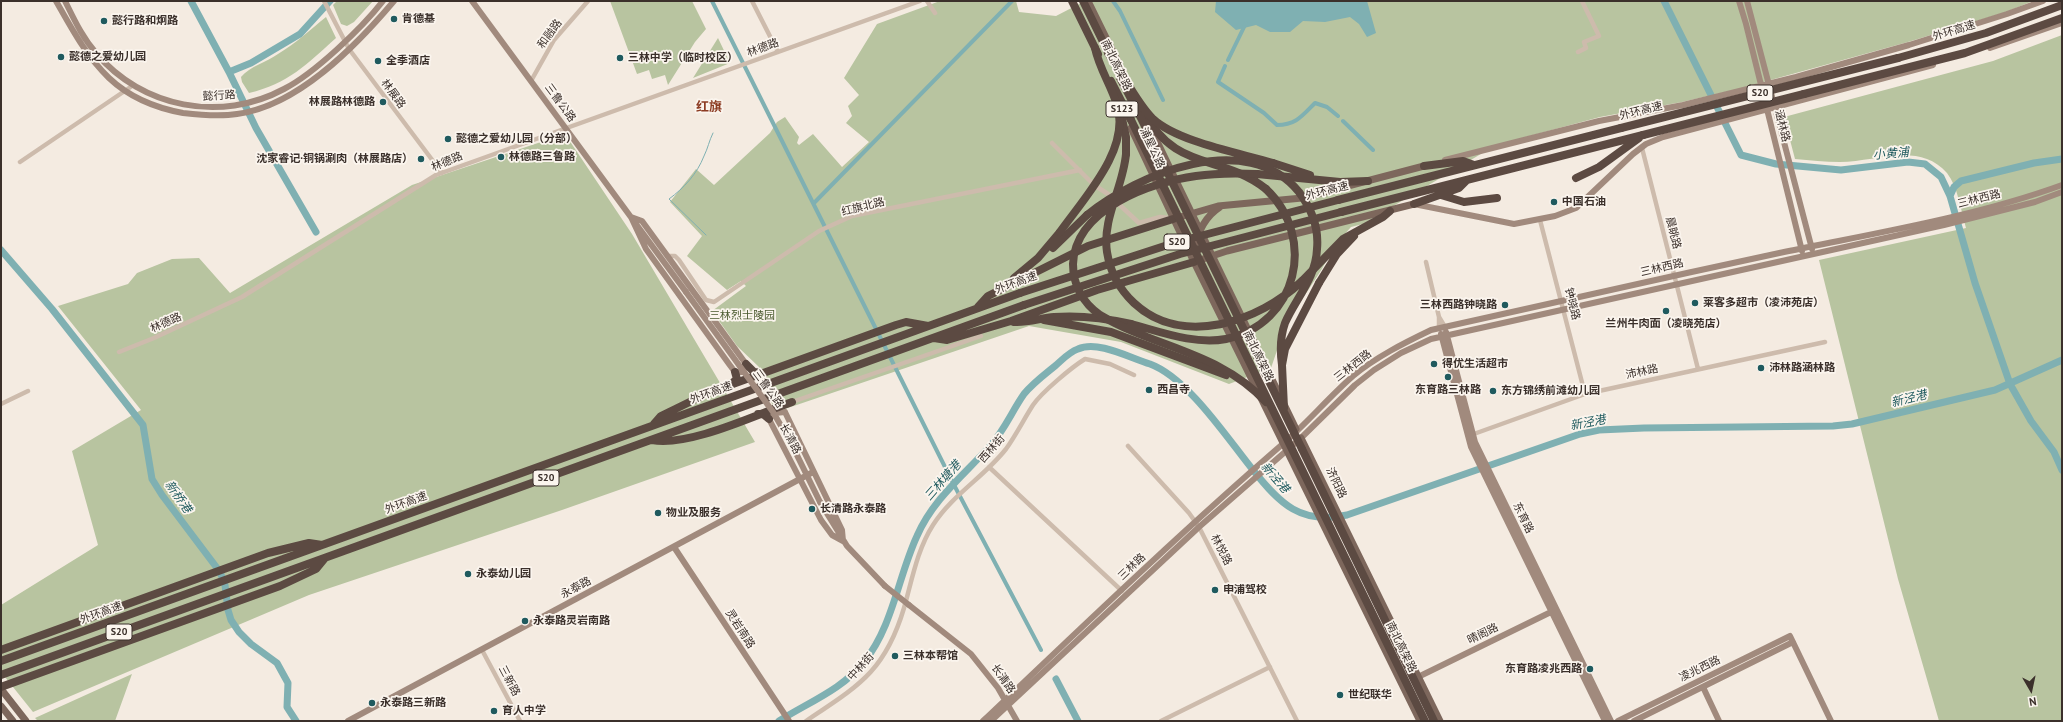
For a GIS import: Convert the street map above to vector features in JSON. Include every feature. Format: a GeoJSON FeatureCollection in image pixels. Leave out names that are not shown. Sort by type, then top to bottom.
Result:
{"type":"FeatureCollection","features":[{"type":"Feature","properties":{"kind":"highway","name":"南北高架路"},"geometry":{"type":"LineString","coordinates":[[1072,1],[1425,721]]}},
{"type":"Feature","properties":{"kind":"highway","name":"南北高架路"},"geometry":{"type":"LineString","coordinates":[[1083,1],[1434,721]]}},
{"type":"Feature","properties":{"kind":"highway","name":"外环高速"},"geometry":{"type":"LineString","coordinates":[[1,661],[1020,293],[1170,244],[1937,47],[2010,25],[2062,5]]}},
{"type":"Feature","properties":{"kind":"highway","name":"S20"},"geometry":{"type":"LineString","coordinates":[[1,675],[1024,305],[1180,254],[1468,180],[1625,144],[1643,135],[1941,60],[2008,39],[2062,18]]}},
{"type":"Feature","properties":{"kind":"highway"},"geometry":{"type":"LineString","coordinates":[[1095,48],[1103,75],[1118,106],[1125,129],[1126,154],[1123,175],[1108,220],[1106,243],[1112,271],[1122,290],[1131,300],[1147,313],[1165,321],[1189,326],[1212,325],[1238,320],[1263,310],[1287,294],[1302,281],[1340,242],[1367,224],[1383,217],[1390,211]]}},
{"type":"Feature","properties":{"kind":"highway"},"geometry":{"type":"LineString","coordinates":[[1011,321],[1044,320],[1058,317],[1089,317],[1131,324],[1196,340],[1218,340],[1239,335],[1264,321],[1279,305],[1289,286],[1295,259],[1295,244],[1290,224],[1284,211],[1271,194],[1260,184],[1244,175],[1190,157],[1172,147],[1152,127],[1123,73],[1108,53]]}},
{"type":"Feature","properties":{"kind":"highway"},"geometry":{"type":"LineString","coordinates":[[1136,97],[1154,119],[1176,133],[1273,163],[1321,180]]}},
{"type":"Feature","properties":{"kind":"highway"},"geometry":{"type":"LineString","coordinates":[[1000,290],[1029,266],[1060,232],[1098,178],[1114,150],[1120,132],[1118,106]]}},
{"type":"Feature","properties":{"kind":"highway"},"geometry":{"type":"LineString","coordinates":[[1576,178],[1599,167],[1625,144]]}},
{"type":"Feature","properties":{"kind":"highway"},"geometry":{"type":"LineString","coordinates":[[1029,266],[1037,264],[1087,215],[1110,198],[1136,184],[1166,171],[1198,163],[1225,161],[1248,163],[1265,168],[1285,179],[1298,191],[1308,207],[1315,225],[1317,249],[1312,274],[1285,324],[1280,350],[1285,414]]}},
{"type":"Feature","properties":{"kind":"highway"},"geometry":{"type":"LineString","coordinates":[[1424,166],[1462,161],[1475,165]]}},
{"type":"Feature","properties":{"kind":"highway"},"geometry":{"type":"LineString","coordinates":[[1274,412],[1245,382],[1214,363],[1100,315],[1091,308],[1081,294],[1075,279],[1073,263],[1077,244],[1090,224],[1102,213],[1125,199],[1154,186],[1184,178],[1214,174],[1256,174],[1345,182],[1368,181]]}},
{"type":"Feature","properties":{"kind":"highway"},"geometry":{"type":"LineString","coordinates":[[1414,204],[1459,188],[1468,180]]}},
{"type":"Feature","properties":{"kind":"highway"},"geometry":{"type":"LineString","coordinates":[[1441,195],[1464,202],[1497,198]]}},
{"type":"Feature","properties":{"kind":"highway"},"geometry":{"type":"LineString","coordinates":[[978,308],[988,296],[1088,246],[1173,219]]}},
{"type":"Feature","properties":{"kind":"highway"},"geometry":{"type":"LineString","coordinates":[[1282,365],[1286,349],[1292,335],[1319,283],[1337,254],[1367,224]]}},
{"type":"Feature","properties":{"kind":"highway"},"geometry":{"type":"LineString","coordinates":[[933,338],[946,340],[1011,321],[1192,258]]}},
{"type":"Feature","properties":{"kind":"highway"},"geometry":{"type":"LineString","coordinates":[[1044,320],[1111,332],[1211,368],[1236,380],[1259,395]]}},
{"type":"Feature","properties":{"kind":"highway"},"geometry":{"type":"LineString","coordinates":[[653,426],[661,416],[708,393],[869,334],[906,322],[929,326]]}},
{"type":"Feature","properties":{"kind":"highway"},"geometry":{"type":"LineString","coordinates":[[746,364],[754,372],[764,373]]}},
{"type":"Feature","properties":{"kind":"highway"},"geometry":{"type":"LineString","coordinates":[[730,385],[737,379],[735,372]]}},
{"type":"Feature","properties":{"kind":"highway"},"geometry":{"type":"LineString","coordinates":[[651,440],[664,442],[696,436],[792,402]]}},
{"type":"Feature","properties":{"kind":"highway"},"geometry":{"type":"LineString","coordinates":[[758,414],[762,414],[768,419]]}},
{"type":"Feature","properties":{"kind":"highway"},"geometry":{"type":"LineString","coordinates":[[1,650],[288,547],[309,543],[322,545]]}},
{"type":"Feature","properties":{"kind":"highway"},"geometry":{"type":"LineString","coordinates":[[1,688],[238,601],[304,575],[316,569],[326,557]]}},
{"type":"Feature","properties":{"kind":"main road","name":"浦星公路"},"geometry":{"type":"LineString","coordinates":[[1068,1],[1109,82],[1192,258]]}},
{"type":"Feature","properties":{"kind":"main road","name":"浦星公路"},"geometry":{"type":"LineString","coordinates":[[1088,1],[1213,255]]}},
{"type":"Feature","properties":{"kind":"main road"},"geometry":{"type":"LineString","coordinates":[[1173,219],[1191,212],[1222,206],[1292,200],[1424,166]]}},
{"type":"Feature","properties":{"kind":"main road"},"geometry":{"type":"LineString","coordinates":[[1192,258],[1213,255],[1414,204]]}},
{"type":"Feature","properties":{"kind":"main road"},"geometry":{"type":"LineString","coordinates":[[1222,206],[1210,214],[1200,230],[1192,258],[1420,721]]}},
{"type":"Feature","properties":{"kind":"main road","name":"济阳路"},"geometry":{"type":"LineString","coordinates":[[1213,255],[1440,721]]}},
{"type":"Feature","properties":{"kind":"main road"},"geometry":{"type":"LineString","coordinates":[[1,688],[26,721]]}},
{"type":"Feature","properties":{"kind":"main road"},"geometry":{"type":"LineString","coordinates":[[1,706],[13,721]]}},
{"type":"Feature","properties":{"kind":"street","name":"懿行路"},"geometry":{"type":"LineString","coordinates":[[65,1],[78,27],[95,52],[115,73],[132,86],[155,97],[201,108],[235,106],[261,100],[285,89],[307,74],[345,41],[383,1]]}},
{"type":"Feature","properties":{"kind":"street"},"geometry":{"type":"LineString","coordinates":[[57,2],[65,1]]}},
{"type":"Feature","properties":{"kind":"street","name":"林展路"},"geometry":{"type":"LineString","coordinates":[[324,1],[332,19],[349,49],[442,173]]}},
{"type":"Feature","properties":{"kind":"street"},"geometry":{"type":"LineString","coordinates":[[349,49],[394,1]]}},
{"type":"Feature","properties":{"kind":"street","name":"三鲁公路"},"geometry":{"type":"LineString","coordinates":[[472,1],[686,292],[772,412],[791,443],[820,502]]}},
{"type":"Feature","properties":{"kind":"street","name":"和融路"},"geometry":{"type":"LineString","coordinates":[[531,81],[554,40],[588,1]]}},
{"type":"Feature","properties":{"kind":"street"},"geometry":{"type":"LineString","coordinates":[[752,1],[778,52]]}},
{"type":"Feature","properties":{"kind":"street","name":"林德路"},"geometry":{"type":"LineString","coordinates":[[119,352],[242,297],[442,173],[920,1]]}},
{"type":"Feature","properties":{"kind":"street"},"geometry":{"type":"LineString","coordinates":[[927,1],[934,13]]}},
{"type":"Feature","properties":{"kind":"street"},"geometry":{"type":"LineString","coordinates":[[1578,52],[1586,48],[1584,42],[1599,36],[1582,1]]}},
{"type":"Feature","properties":{"kind":"street","name":"涵林路"},"geometry":{"type":"LineString","coordinates":[[1739,1],[1745,18],[1804,256]]}},
{"type":"Feature","properties":{"kind":"street","name":"涵林路"},"geometry":{"type":"LineString","coordinates":[[1747,1],[1814,254]]}},
{"type":"Feature","properties":{"kind":"street"},"geometry":{"type":"LineString","coordinates":[[1424,166],[1599,121],[1683,105],[1769,84],[1909,45],[2007,14],[2042,1]]}},
{"type":"Feature","properties":{"kind":"street","name":"懿行路"},"geometry":{"type":"LineString","coordinates":[[57,2],[80,44],[110,79],[126,90],[154,105],[201,116],[237,114],[263,108],[290,96],[307,84],[349,49]]}},
{"type":"Feature","properties":{"kind":"street"},"geometry":{"type":"LineString","coordinates":[[1414,204],[1505,223],[1521,224],[1540,220],[1576,208],[1642,148],[1663,137],[1909,72],[2016,40],[2062,23]]}},
{"type":"Feature","properties":{"kind":"street"},"geometry":{"type":"LineString","coordinates":[[20,162],[132,86]]}},
{"type":"Feature","properties":{"kind":"street"},"geometry":{"type":"LineString","coordinates":[[1052,143],[1094,185],[1108,194],[1139,223],[1160,217],[1173,219]]}},
{"type":"Feature","properties":{"kind":"street","name":"晨眺路"},"geometry":{"type":"LineString","coordinates":[[1642,148],[1698,369]]}},
{"type":"Feature","properties":{"kind":"street","name":"红旗北路"},"geometry":{"type":"LineString","coordinates":[[669,256],[674,256],[679,260],[706,300],[714,302],[819,231],[852,216],[1080,170]]}},
{"type":"Feature","properties":{"kind":"street","name":"三林西路"},"geometry":{"type":"LineString","coordinates":[[1297,430],[1338,390],[1372,362],[1431,330],[1674,275],[1812,247],[1941,218],[2034,196],[2062,185]]}},
{"type":"Feature","properties":{"kind":"street","name":"三林西路"},"geometry":{"type":"LineString","coordinates":[[1301,438],[1355,385],[1374,370],[1401,353],[1431,339],[1970,219],[2035,202],[2062,192]]}},
{"type":"Feature","properties":{"kind":"street","name":"三鲁公路"},"geometry":{"type":"LineString","coordinates":[[631,217],[642,221],[669,256],[746,364],[743,372],[735,372],[646,249],[631,217]]}},
{"type":"Feature","properties":{"kind":"street","name":"钟晓路"},"geometry":{"type":"LineString","coordinates":[[1540,220],[1585,394]]}},
{"type":"Feature","properties":{"kind":"street"},"geometry":{"type":"LineString","coordinates":[[1784,252],[1786,260]]}},
{"type":"Feature","properties":{"kind":"street","name":"东育路"},"geometry":{"type":"LineString","coordinates":[[1426,262],[1470,435],[1605,721]]}},
{"type":"Feature","properties":{"kind":"street"},"geometry":{"type":"LineString","coordinates":[[785,412],[787,405],[792,402],[981,336]]}},
{"type":"Feature","properties":{"kind":"street","name":"沛林路"},"geometry":{"type":"LineString","coordinates":[[1470,435],[1585,394],[1825,342]]}},
{"type":"Feature","properties":{"kind":"street","name":"西林街"},"geometry":{"type":"LineString","coordinates":[[907,605],[910,582],[927,535],[939,517],[989,467],[1011,442],[1038,399],[1084,360],[1090,359],[1110,364],[1134,375]]}},
{"type":"Feature","properties":{"kind":"street"},"geometry":{"type":"LineString","coordinates":[[1,404],[28,391]]}},
{"type":"Feature","properties":{"kind":"street","name":"长清路"},"geometry":{"type":"LineString","coordinates":[[785,412],[842,530],[843,541],[832,535],[821,520],[768,419],[775,413],[785,412]]}},
{"type":"Feature","properties":{"kind":"street","name":"三林路"},"geometry":{"type":"LineString","coordinates":[[991,721],[1009,705],[1122,591],[1197,524],[1245,488],[1264,470],[1297,430]]}},
{"type":"Feature","properties":{"kind":"street","name":"三林路"},"geometry":{"type":"LineString","coordinates":[[1053,660],[1197,524],[1239,481],[1261,462],[1285,446],[1301,438]]}},
{"type":"Feature","properties":{"kind":"street","name":"林悦路"},"geometry":{"type":"LineString","coordinates":[[1128,446],[1197,524],[1297,721]]}},
{"type":"Feature","properties":{"kind":"street"},"geometry":{"type":"LineString","coordinates":[[989,467],[1122,591]]}},
{"type":"Feature","properties":{"kind":"street","name":"永泰路"},"geometry":{"type":"LineString","coordinates":[[348,721],[813,472]]}},
{"type":"Feature","properties":{"kind":"street","name":"长清路"},"geometry":{"type":"LineString","coordinates":[[820,502],[843,541],[854,555],[885,586],[907,605],[970,654],[988,675],[1009,705],[1017,721]]}},
{"type":"Feature","properties":{"kind":"street","name":"灵岩南路"},"geometry":{"type":"LineString","coordinates":[[674,547],[789,721]]}},
{"type":"Feature","properties":{"kind":"street","name":"中林街"},"geometry":{"type":"LineString","coordinates":[[806,721],[856,687],[871,673],[891,642],[907,605]]}},
{"type":"Feature","properties":{"kind":"street","name":"东育路"},"geometry":{"type":"LineString","coordinates":[[1554,611],[1611,721]]}},
{"type":"Feature","properties":{"kind":"street","name":"晴阁路"},"geometry":{"type":"LineString","coordinates":[[1418,677],[1554,611]]}},
{"type":"Feature","properties":{"kind":"street","name":"凌兆西路"},"geometry":{"type":"LineString","coordinates":[[1634,721],[1701,684],[1791,639],[1831,721]]}},
{"type":"Feature","properties":{"kind":"street","name":"三新路"},"geometry":{"type":"LineString","coordinates":[[482,650],[520,721]]}},
{"type":"Feature","properties":{"kind":"street"},"geometry":{"type":"LineString","coordinates":[[1161,721],[1270,667]]}},
{"type":"Feature","properties":{"kind":"street","name":"三林路"},"geometry":{"type":"LineString","coordinates":[[982,721],[1005,700],[1044,669]]}},
{"type":"Feature","properties":{"kind":"street"},"geometry":{"type":"LineString","coordinates":[[1701,684],[1719,721]]}},
{"type":"Feature","properties":{"kind":"street","name":"凌兆西路"},"geometry":{"type":"LineString","coordinates":[[1618,721],[1701,684]]}},
{"type":"Feature","properties":{"kind":"green space"},"geometry":{"type":"Polygon","coordinates":[[[337,1],[373,1],[354,22],[347,26],[341,24],[333,5],[337,1]]]}},
{"type":"Feature","properties":{"kind":"green space"},"geometry":{"type":"Polygon","coordinates":[[[610,1],[692,1],[706,29],[695,42],[668,85],[665,75],[652,79],[649,70],[637,74],[610,1]]]}},
{"type":"Feature","properties":{"kind":"green space","name":"三林烈士陵园"},"geometry":{"type":"Polygon","coordinates":[[[940,1],[1016,1],[1019,12],[1056,16],[1085,1],[2033,1],[2006,12],[1908,42],[1738,89],[1682,102],[1600,117],[1496,145],[1363,224],[1351,227],[1337,243],[1286,324],[1271,368],[1229,384],[1121,342],[1029,326],[776,412],[763,385],[759,367],[737,346],[712,311],[746,286],[741,281],[727,290],[687,256],[702,236],[670,202],[696,169],[714,185],[770,133],[777,122],[785,117],[799,137],[797,143],[799,145],[813,134],[842,167],[869,142],[846,123],[852,116],[848,106],[859,95],[844,78],[877,24],[940,1]]]}},
{"type":"Feature","properties":{"kind":"green space"},"geometry":{"type":"Polygon","coordinates":[[[326,17],[336,38],[296,72],[275,84],[249,93],[242,82],[241,77],[245,73],[285,50],[326,17]]]}},
{"type":"Feature","properties":{"kind":"green space"},"geometry":{"type":"Polygon","coordinates":[[[2062,35],[2062,721],[1939,721],[1898,579],[1819,260],[1966,228],[1961,207],[1957,192],[1947,173],[1936,163],[1924,158],[1910,155],[1840,162],[1795,159],[1784,117],[1993,61],[2062,35]]]}},
{"type":"Feature","properties":{"kind":"green space"},"geometry":{"type":"Polygon","coordinates":[[[718,38],[730,63],[693,78],[718,38]]]}},
{"type":"Feature","properties":{"kind":"green space"},"geometry":{"type":"Polygon","coordinates":[[[565,134],[632,234],[755,442],[562,510],[309,595],[33,712],[1,672],[1,605],[98,545],[72,451],[141,410],[58,306],[128,284],[137,273],[172,259],[199,258],[230,293],[412,185],[565,134]]]}},
{"type":"Feature","properties":{"kind":"green space"},"geometry":{"type":"Polygon","coordinates":[[[132,674],[115,721],[38,721],[35,718],[132,674]]]}},
{"type":"Feature","properties":{"kind":"water"},"geometry":{"type":"Polygon","coordinates":[[[1216,1],[1367,1],[1376,33],[1367,37],[1359,24],[1350,17],[1325,22],[1303,21],[1290,32],[1270,32],[1256,25],[1236,30],[1215,12],[1216,1]]]}},
{"type":"Feature","properties":{"kind":"waterway"},"geometry":{"type":"LineString","coordinates":[[191,1],[229,72],[256,128],[316,232]]}},
{"type":"Feature","properties":{"kind":"waterway"},"geometry":{"type":"LineString","coordinates":[[229,72],[251,63],[300,34],[330,1]]}},
{"type":"Feature","properties":{"kind":"waterway","name":"三林塘港"},"geometry":{"type":"LineString","coordinates":[[712,1],[953,483],[1041,650]]}},
{"type":"Feature","properties":{"kind":"waterway"},"geometry":{"type":"LineString","coordinates":[[814,203],[1012,1]]}},
{"type":"Feature","properties":{"kind":"waterway"},"geometry":{"type":"LineString","coordinates":[[1113,1],[1120,11],[1163,100]]}},
{"type":"Feature","properties":{"kind":"waterway","name":"小黄浦"},"geometry":{"type":"LineString","coordinates":[[1664,1],[1741,155],[1776,164],[1841,170],[1908,162],[1925,164],[1941,177],[1950,196],[1975,283],[2010,384],[2031,421],[2054,452],[2062,470]]}},
{"type":"Feature","properties":{"kind":"waterway"},"geometry":{"type":"LineString","coordinates":[[1228,60],[1246,23]]}},
{"type":"Feature","properties":{"kind":"waterway"},"geometry":{"type":"LineString","coordinates":[[1225,66],[1218,82],[1264,113],[1277,125],[1284,125],[1298,119],[1315,103],[1327,107],[1338,116]]}},
{"type":"Feature","properties":{"kind":"waterway"},"geometry":{"type":"LineString","coordinates":[[1343,121],[1373,150]]}},
{"type":"Feature","properties":{"kind":"waterway"},"geometry":{"type":"LineString","coordinates":[[706,235],[669,199],[694,175],[701,163],[713,133]]}},
{"type":"Feature","properties":{"kind":"waterway"},"geometry":{"type":"LineString","coordinates":[[1950,196],[1954,187],[1961,181],[2034,163],[2062,159]]}},
{"type":"Feature","properties":{"kind":"waterway","name":"新桥港"},"geometry":{"type":"LineString","coordinates":[[1,250],[52,309],[143,425],[152,479],[162,495],[220,572],[225,585],[228,610],[231,620],[239,632],[251,644],[277,663],[288,683],[287,707],[296,721]]}},
{"type":"Feature","properties":{"kind":"waterway","name":"新泾港"},"geometry":{"type":"LineString","coordinates":[[779,721],[835,688],[855,672],[864,662],[882,633],[889,617],[910,552],[917,536],[932,510],[940,499],[995,440],[1027,390],[1066,356],[1078,349],[1086,347],[1104,348],[1150,364],[1164,371],[1178,382],[1206,410],[1263,482],[1282,502],[1304,514],[1317,517],[1347,515],[1580,434],[1599,430],[1644,428],[1833,426],[1852,424],[1995,390],[2062,360]]}},
{"type":"Feature","properties":{"kind":"waterway"},"geometry":{"type":"LineString","coordinates":[[1056,679],[1078,721]]}},
{"type":"Feature","properties":{"kind":"place","name":"肯德基"},"geometry":{"type":"Point","coordinates":[394,19]}},
{"type":"Feature","properties":{"kind":"place","name":"懿行路和炯路"},"geometry":{"type":"Point","coordinates":[104,21]}},
{"type":"Feature","properties":{"kind":"place","name":"懿德之爱幼儿园"},"geometry":{"type":"Point","coordinates":[61,57]}},
{"type":"Feature","properties":{"kind":"place","name":"三林中学（临时校区）"},"geometry":{"type":"Point","coordinates":[620,58]}},
{"type":"Feature","properties":{"kind":"place","name":"全季酒店"},"geometry":{"type":"Point","coordinates":[378,61]}},
{"type":"Feature","properties":{"kind":"place","name":"林展路林德路"},"geometry":{"type":"Point","coordinates":[383,102]}},
{"type":"Feature","properties":{"kind":"place","name":"懿德之爱幼儿园（分部）"},"geometry":{"type":"Point","coordinates":[448,139]}},
{"type":"Feature","properties":{"kind":"place","name":"林德路三鲁路"},"geometry":{"type":"Point","coordinates":[501,157]}},
{"type":"Feature","properties":{"kind":"place","name":"沈家睿记·铜锅涮肉（林展路店）"},"geometry":{"type":"Point","coordinates":[421,159]}},
{"type":"Feature","properties":{"kind":"place","name":"中国石油"},"geometry":{"type":"Point","coordinates":[1554,202]}},
{"type":"Feature","properties":{"kind":"place","name":"莱客多超市（凌沛苑店）"},"geometry":{"type":"Point","coordinates":[1695,303]}},
{"type":"Feature","properties":{"kind":"place","name":"三林西路钟晓路"},"geometry":{"type":"Point","coordinates":[1505,305]}},
{"type":"Feature","properties":{"kind":"place","name":"兰州牛肉面（凌晓苑店）"},"geometry":{"type":"Point","coordinates":[1666,311]}},
{"type":"Feature","properties":{"kind":"place","name":"得优生活超市"},"geometry":{"type":"Point","coordinates":[1434,364]}},
{"type":"Feature","properties":{"kind":"place","name":"沛林路涵林路"},"geometry":{"type":"Point","coordinates":[1761,368]}},
{"type":"Feature","properties":{"kind":"place","name":"东育路三林路"},"geometry":{"type":"Point","coordinates":[1448,377]}},
{"type":"Feature","properties":{"kind":"place","name":"西昌寺"},"geometry":{"type":"Point","coordinates":[1149,390]}},
{"type":"Feature","properties":{"kind":"place","name":"东方锦绣前滩幼儿园"},"geometry":{"type":"Point","coordinates":[1493,391]}},
{"type":"Feature","properties":{"kind":"place","name":"长清路永泰路"},"geometry":{"type":"Point","coordinates":[812,509]}},
{"type":"Feature","properties":{"kind":"place","name":"物业及服务"},"geometry":{"type":"Point","coordinates":[658,513]}},
{"type":"Feature","properties":{"kind":"place","name":"永泰幼儿园"},"geometry":{"type":"Point","coordinates":[468,574]}},
{"type":"Feature","properties":{"kind":"place","name":"申浦驾校"},"geometry":{"type":"Point","coordinates":[1215,590]}},
{"type":"Feature","properties":{"kind":"place","name":"永泰路灵岩南路"},"geometry":{"type":"Point","coordinates":[525,621]}},
{"type":"Feature","properties":{"kind":"place","name":"三林本帮馆"},"geometry":{"type":"Point","coordinates":[895,656]}},
{"type":"Feature","properties":{"kind":"place","name":"东育路凌兆西路"},"geometry":{"type":"Point","coordinates":[1590,669]}},
{"type":"Feature","properties":{"kind":"place","name":"世纪联华"},"geometry":{"type":"Point","coordinates":[1340,695]}},
{"type":"Feature","properties":{"kind":"place","name":"永泰路三新路"},"geometry":{"type":"Point","coordinates":[372,703]}},
{"type":"Feature","properties":{"kind":"place","name":"育人中学"},"geometry":{"type":"Point","coordinates":[494,711]}},
{"type":"Feature","properties":{"kind":"district","name":"红旗"},"geometry":{"type":"Point","coordinates":[709,107]}}]}
